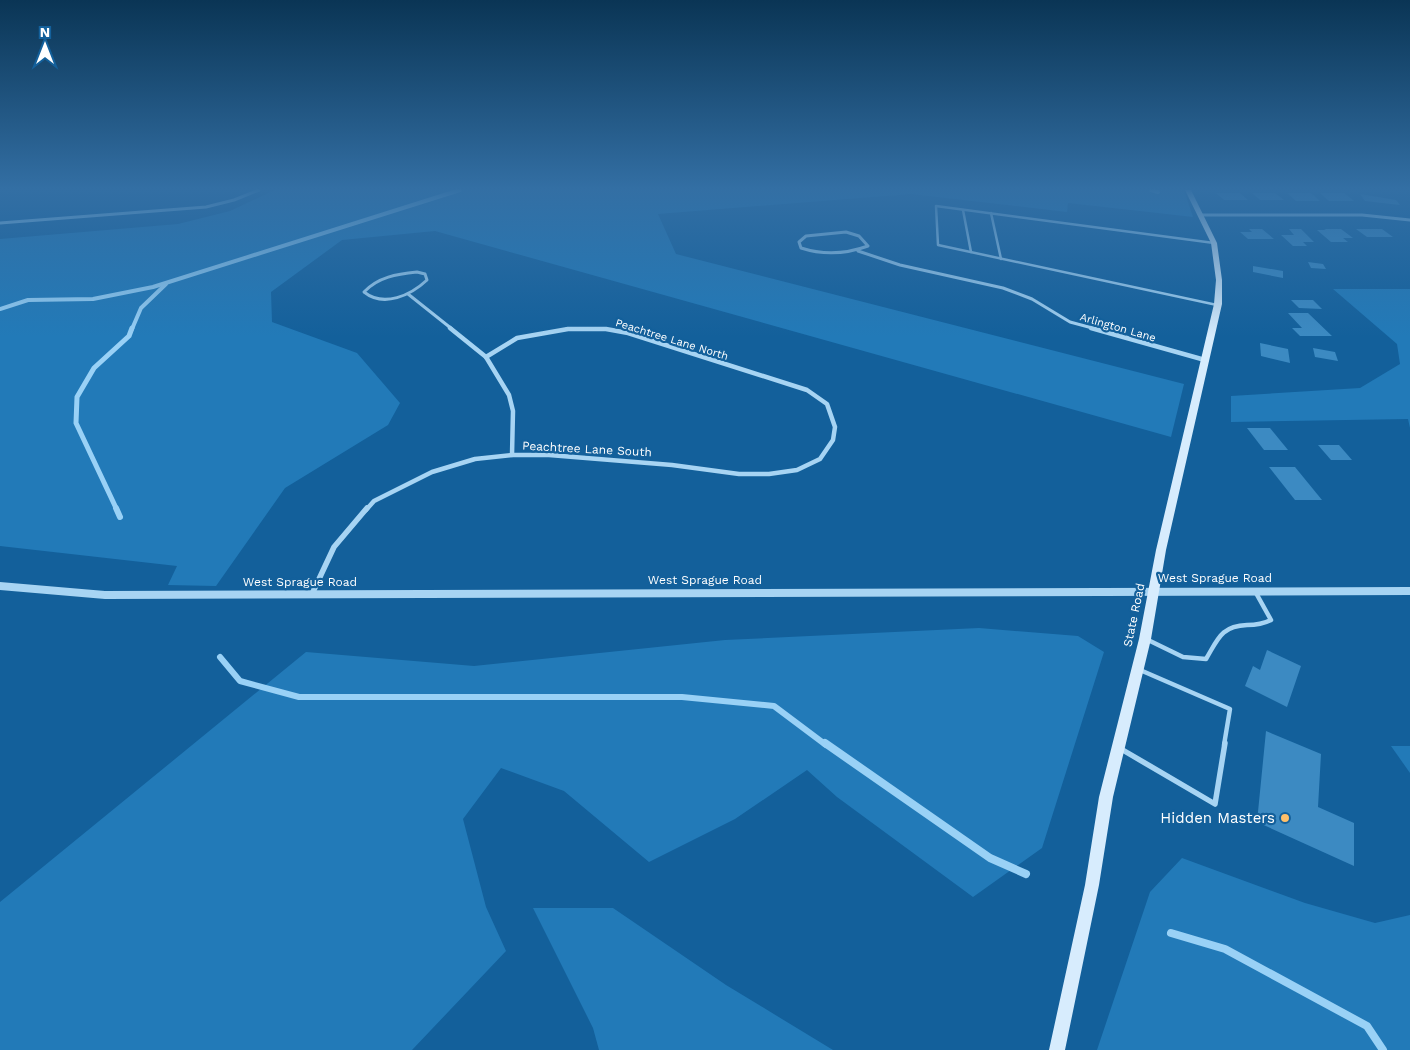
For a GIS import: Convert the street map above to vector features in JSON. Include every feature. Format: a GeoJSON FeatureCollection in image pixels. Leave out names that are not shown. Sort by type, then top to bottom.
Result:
{"type":"FeatureCollection","features":[{"type":"Feature","properties":{"kind":"main road","name":"State Road"},"geometry":{"type":"LineString","coordinates":[[1058,1050],[1092,885],[1106,797],[1145,639],[1156,590],[1161,550],[1217,306],[1219,280],[1212,239]]}},
{"type":"Feature","properties":{"kind":"street","name":"Arlington Lane"},"geometry":{"type":"LineString","coordinates":[[802,239],[799,242],[801,248],[811,252],[858,251],[900,265],[1003,288],[1032,299],[1070,322],[1205,360]]}},
{"type":"Feature","properties":{"kind":"street","name":"Arlington Lane"},"geometry":{"type":"LineString","coordinates":[[858,251],[868,246],[864,239]]}},
{"type":"Feature","properties":{"kind":"street"},"geometry":{"type":"LineString","coordinates":[[417,272],[425,274],[427,280],[422,286],[408,294],[392,298],[377,298],[368,296],[364,292],[377,281],[402,273],[417,272]]}},
{"type":"Feature","properties":{"kind":"street"},"geometry":{"type":"LineString","coordinates":[[408,294],[486,357],[508,395],[514,411],[512,455]]}},
{"type":"Feature","properties":{"kind":"street","name":"Peachtree Lane North"},"geometry":{"type":"LineString","coordinates":[[486,357],[517,338],[568,328],[606,328],[628,333],[807,390],[827,404],[835,427]]}},
{"type":"Feature","properties":{"kind":"street","name":"Peachtree Lane South"},"geometry":{"type":"LineString","coordinates":[[312,594],[334,547],[374,501],[432,472],[475,459],[512,455],[548,455],[672,465],[739,474],[769,474],[797,470],[820,459],[833,440],[835,427]]}},
{"type":"Feature","properties":{"kind":"street","name":"West Sprague Road"},"geometry":{"type":"LineString","coordinates":[[0,586],[105,595],[1156,590],[1410,591]]}},
{"type":"Feature","properties":{"kind":"lane"},"geometry":{"type":"LineString","coordinates":[[938,239],[938,245],[1217,306]]}},
{"type":"Feature","properties":{"kind":"lane"},"geometry":{"type":"LineString","coordinates":[[968,239],[970,252]]}},
{"type":"Feature","properties":{"kind":"lane"},"geometry":{"type":"LineString","coordinates":[[997,239],[1001,259]]}},
{"type":"Feature","properties":{"kind":"lane"},"geometry":{"type":"LineString","coordinates":[[1184,239],[1214,243]]}},
{"type":"Feature","properties":{"kind":"lane"},"geometry":{"type":"LineString","coordinates":[[1145,639],[1183,657],[1206,659],[1218,639],[1229,628],[1264,624],[1271,620],[1254,591]]}},
{"type":"Feature","properties":{"kind":"lane"},"geometry":{"type":"LineString","coordinates":[[1119,748],[1215,804],[1230,709],[1137,669]]}},
{"type":"Feature","properties":{"kind":"shaded area"},"geometry":{"type":"Polygon","coordinates":[[[0,239],[352,239],[342,240],[271,292],[272,322],[357,353],[400,403],[388,425],[285,488],[216,586],[168,585],[177,566],[0,546],[0,239]]]}},
{"type":"Feature","properties":{"kind":"shaded area"},"geometry":{"type":"Polygon","coordinates":[[[464,239],[669,239],[676,254],[1184,384],[1171,437],[464,239]]]}},
{"type":"Feature","properties":{"kind":"shaded area"},"geometry":{"type":"Polygon","coordinates":[[[1333,289],[1410,289],[1410,428],[1408,419],[1231,422],[1231,396],[1360,388],[1400,364],[1397,344],[1333,289]]]}},
{"type":"Feature","properties":{"kind":"shaded area"},"geometry":{"type":"Polygon","coordinates":[[[979,628],[1078,636],[1104,652],[1042,848],[973,897],[837,797],[807,770],[735,819],[649,862],[564,791],[501,768],[463,819],[486,907],[506,951],[412,1050],[0,1050],[0,902],[306,652],[474,666],[725,640],[979,628]]]}},
{"type":"Feature","properties":{"kind":"shaded area"},"geometry":{"type":"Polygon","coordinates":[[[1391,746],[1410,746],[1410,773],[1391,746]]]}},
{"type":"Feature","properties":{"kind":"shaded area"},"geometry":{"type":"Polygon","coordinates":[[[1182,858],[1305,903],[1375,923],[1410,915],[1410,1050],[1097,1050],[1150,892],[1182,858]]]}},
{"type":"Feature","properties":{"kind":"shaded area"},"geometry":{"type":"Polygon","coordinates":[[[533,908],[613,908],[726,985],[833,1050],[599,1050],[593,1028],[533,908]]]}},
{"type":"Feature","properties":{"kind":"building"},"geometry":{"type":"Polygon","coordinates":[[[1285,239],[1311,239],[1314,242],[1303,242],[1307,246],[1293,246],[1285,239]]]}},
{"type":"Feature","properties":{"kind":"building"},"geometry":{"type":"Polygon","coordinates":[[[1328,239],[1344,239],[1348,242],[1331,242],[1328,239]]]}},
{"type":"Feature","properties":{"kind":"building"},"geometry":{"type":"Polygon","coordinates":[[[1308,262],[1323,264],[1326,269],[1311,268],[1308,262]]]}},
{"type":"Feature","properties":{"kind":"building"},"geometry":{"type":"Polygon","coordinates":[[[1253,266],[1283,271],[1283,278],[1253,272],[1253,266]]]}},
{"type":"Feature","properties":{"kind":"building"},"geometry":{"type":"Polygon","coordinates":[[[1291,300],[1313,300],[1322,309],[1299,308],[1291,300]]]}},
{"type":"Feature","properties":{"kind":"building"},"geometry":{"type":"Polygon","coordinates":[[[1288,313],[1308,313],[1332,336],[1300,336],[1292,328],[1302,328],[1288,313]]]}},
{"type":"Feature","properties":{"kind":"building"},"geometry":{"type":"Polygon","coordinates":[[[1260,343],[1288,349],[1290,363],[1261,356],[1260,343]]]}},
{"type":"Feature","properties":{"kind":"building"},"geometry":{"type":"Polygon","coordinates":[[[1313,348],[1335,352],[1338,361],[1315,357],[1313,348]]]}},
{"type":"Feature","properties":{"kind":"building"},"geometry":{"type":"Polygon","coordinates":[[[1247,428],[1270,428],[1288,450],[1264,450],[1247,428]]]}},
{"type":"Feature","properties":{"kind":"building"},"geometry":{"type":"Polygon","coordinates":[[[1318,445],[1339,445],[1352,460],[1331,460],[1318,445]]]}},
{"type":"Feature","properties":{"kind":"building"},"geometry":{"type":"Polygon","coordinates":[[[1269,467],[1295,467],[1322,500],[1295,500],[1269,467]]]}},
{"type":"Feature","properties":{"kind":"building"},"geometry":{"type":"Polygon","coordinates":[[[1267,650],[1301,666],[1287,707],[1245,686],[1253,666],[1260,670],[1267,650]]]}},
{"type":"Feature","properties":{"kind":"building"},"geometry":{"type":"Polygon","coordinates":[[[1266,731],[1321,754],[1318,807],[1354,823],[1354,866],[1257,822],[1266,731]]]}},
{"type":"Feature","properties":{"kind":"waterway"},"geometry":{"type":"LineString","coordinates":[[0,309],[28,300],[93,299],[153,287],[305,239]]}},
{"type":"Feature","properties":{"kind":"waterway"},"geometry":{"type":"LineString","coordinates":[[132,329],[141,308],[166,284]]}},
{"type":"Feature","properties":{"kind":"waterway"},"geometry":{"type":"LineString","coordinates":[[117,510],[76,423],[77,397],[94,368],[129,336],[132,328]]}},
{"type":"Feature","properties":{"kind":"waterway"},"geometry":{"type":"LineString","coordinates":[[116,508],[120,517]]}},
{"type":"Feature","properties":{"kind":"waterway"},"geometry":{"type":"LineString","coordinates":[[220,657],[240,681],[299,697],[682,697],[774,706],[826,745]]}},
{"type":"Feature","properties":{"kind":"waterway"},"geometry":{"type":"LineString","coordinates":[[825,743],[990,858],[1026,874]]}},
{"type":"Feature","properties":{"kind":"waterway"},"geometry":{"type":"LineString","coordinates":[[1171,933],[1225,949],[1367,1026],[1383,1050]]}},
{"type":"Feature","properties":{"kind":"place","name":"Hidden Masters"},"geometry":{"type":"Point","coordinates":[1285,818]}}]}
